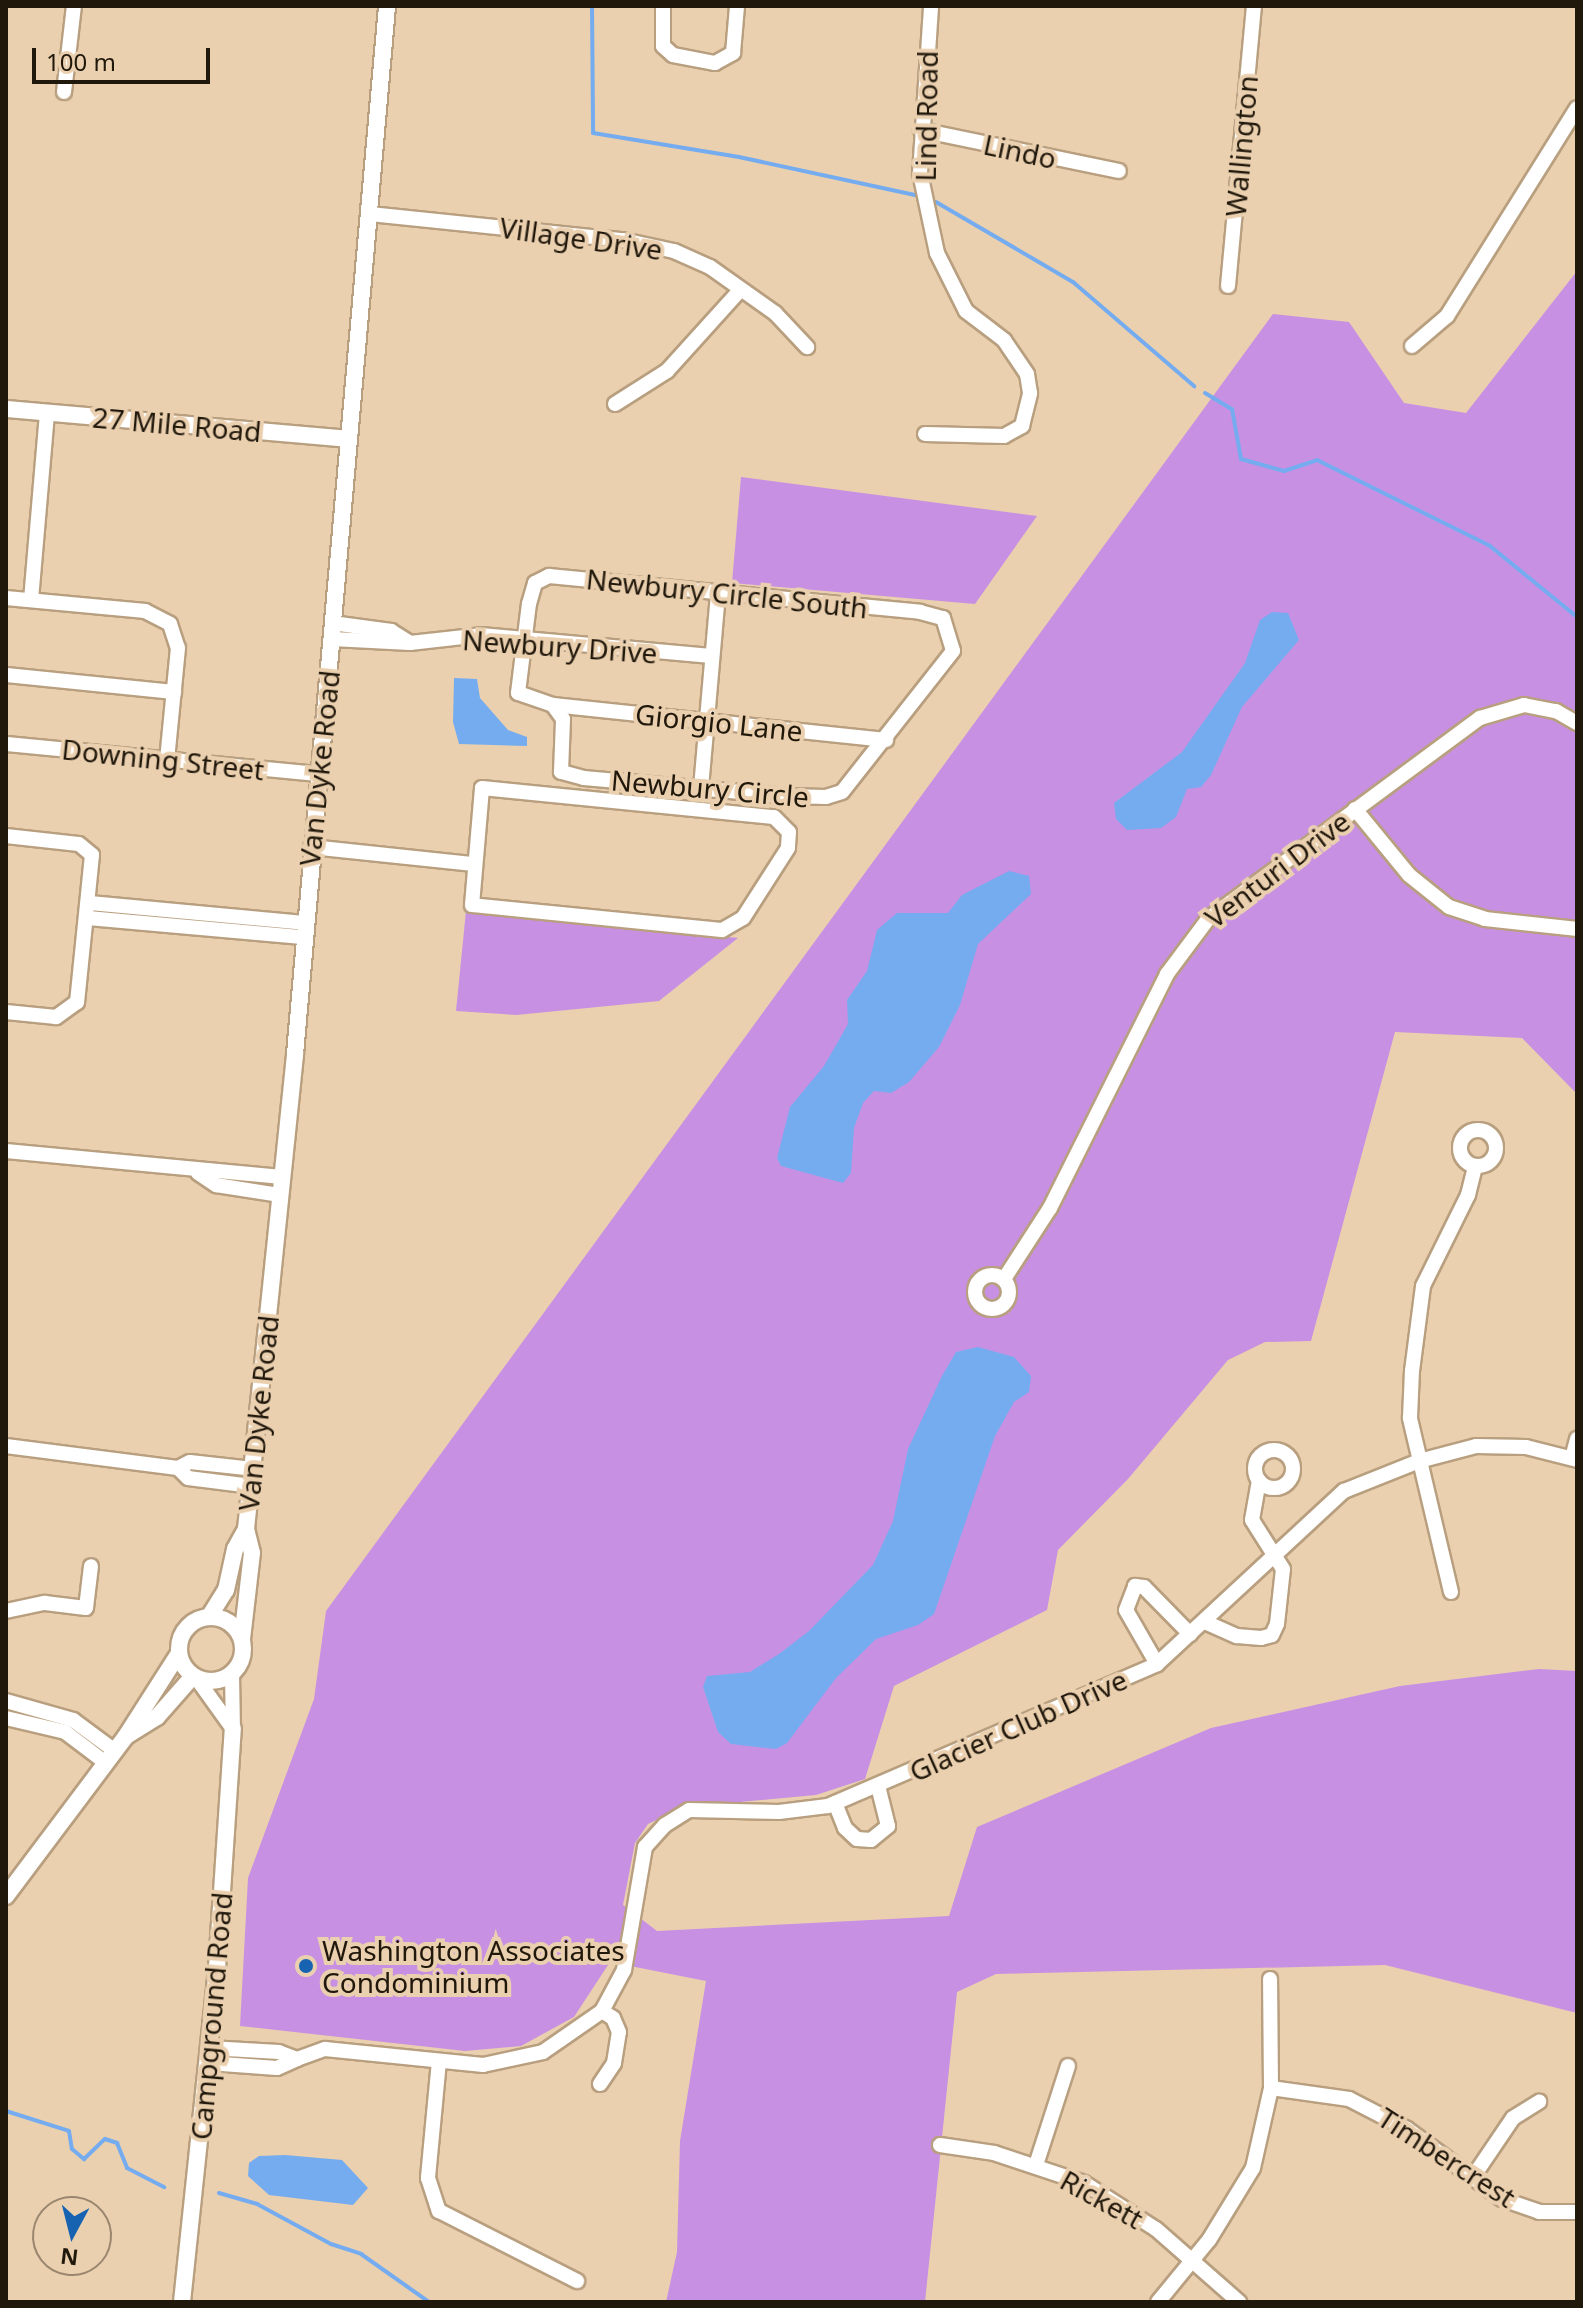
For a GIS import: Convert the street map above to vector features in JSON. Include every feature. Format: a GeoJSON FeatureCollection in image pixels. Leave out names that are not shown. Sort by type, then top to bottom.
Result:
{"type":"FeatureCollection","features":[{"type":"Feature","properties":{"kind":"street"},"geometry":{"type":"LineString","coordinates":[[64,92],[74,6]]}},
{"type":"Feature","properties":{"kind":"street","name":"Van Dyke Road"},"geometry":{"type":"LineString","coordinates":[[242,1639],[252,1553],[246,1529],[282,1177],[387,6]]}},
{"type":"Feature","properties":{"kind":"street"},"geometry":{"type":"LineString","coordinates":[[663,6],[663,46],[673,55],[715,63],[733,53],[737,6]]}},
{"type":"Feature","properties":{"kind":"street","name":"Lind Road"},"geometry":{"type":"LineString","coordinates":[[925,434],[1004,436],[1022,426],[1030,393],[1027,374],[1004,340],[966,311],[948,284],[920,173],[931,6]]}},
{"type":"Feature","properties":{"kind":"street","name":"Wallington"},"geometry":{"type":"LineString","coordinates":[[1228,286],[1254,6]]}},
{"type":"Feature","properties":{"kind":"street"},"geometry":{"type":"LineString","coordinates":[[1412,346],[1447,316],[1577,108]]}},
{"type":"Feature","properties":{"kind":"street","name":"Lindo"},"geometry":{"type":"LineString","coordinates":[[921,130],[1119,171]]}},
{"type":"Feature","properties":{"kind":"street","name":"Village Drive"},"geometry":{"type":"LineString","coordinates":[[370,214],[632,242],[674,251],[741,289],[775,313],[807,347]]}},
{"type":"Feature","properties":{"kind":"street"},"geometry":{"type":"LineString","coordinates":[[615,404],[667,371],[741,289]]}},
{"type":"Feature","properties":{"kind":"street","name":"27 Mile Road"},"geometry":{"type":"LineString","coordinates":[[6,409],[348,439]]}},
{"type":"Feature","properties":{"kind":"street"},"geometry":{"type":"LineString","coordinates":[[31,600],[47,413]]}},
{"type":"Feature","properties":{"kind":"street","name":"Newbury Circle South"},"geometry":{"type":"LineString","coordinates":[[522,639],[535,583],[549,576],[920,612],[943,618],[953,651]]}},
{"type":"Feature","properties":{"kind":"street"},"geometry":{"type":"LineString","coordinates":[[701,788],[718,592]]}},
{"type":"Feature","properties":{"kind":"street"},"geometry":{"type":"LineString","coordinates":[[6,598],[145,611],[164,618],[177,639],[167,760]]}},
{"type":"Feature","properties":{"kind":"street","name":"Newbury Drive"},"geometry":{"type":"LineString","coordinates":[[332,631],[391,631],[410,643],[481,635],[711,656]]}},
{"type":"Feature","properties":{"kind":"street"},"geometry":{"type":"LineString","coordinates":[[522,639],[518,693],[553,705],[563,719],[557,795]]}},
{"type":"Feature","properties":{"kind":"street","name":"Newbury Circle"},"geometry":{"type":"LineString","coordinates":[[561,772],[701,788],[826,797],[842,792],[886,740],[953,651]]}},
{"type":"Feature","properties":{"kind":"street"},"geometry":{"type":"LineString","coordinates":[[6,675],[174,692]]}},
{"type":"Feature","properties":{"kind":"street","name":"Giorgio Lane"},"geometry":{"type":"LineString","coordinates":[[553,705],[886,740]]}},
{"type":"Feature","properties":{"kind":"street","name":"Venturi Drive"},"geometry":{"type":"LineString","coordinates":[[1004,1279],[1050,1208],[1167,974],[1194,933],[1355,809],[1495,711],[1538,706],[1577,723]]}},
{"type":"Feature","properties":{"kind":"street","name":"Downing Street"},"geometry":{"type":"LineString","coordinates":[[6,744],[319,774]]}},
{"type":"Feature","properties":{"kind":"street"},"geometry":{"type":"LineString","coordinates":[[482,788],[557,795],[774,817],[789,832],[788,848],[763,891],[735,927],[722,930],[472,905],[482,788]]}},
{"type":"Feature","properties":{"kind":"street"},"geometry":{"type":"LineString","coordinates":[[1355,809],[1409,875],[1449,907],[1485,919],[1577,929]]}},
{"type":"Feature","properties":{"kind":"street"},"geometry":{"type":"LineString","coordinates":[[6,836],[87,848],[92,855],[89,910],[77,1002],[68,1013],[56,1017],[6,1012]]}},
{"type":"Feature","properties":{"kind":"street"},"geometry":{"type":"LineString","coordinates":[[311,847],[474,864]]}},
{"type":"Feature","properties":{"kind":"street"},"geometry":{"type":"LineString","coordinates":[[89,910],[303,930]]}},
{"type":"Feature","properties":{"kind":"street"},"geometry":{"type":"LineString","coordinates":[[6,1151],[198,1173],[282,1177]]}},
{"type":"Feature","properties":{"kind":"street"},"geometry":{"type":"LineString","coordinates":[[1451,1592],[1410,1418],[1417,1307],[1468,1195],[1475,1167]]}},
{"type":"Feature","properties":{"kind":"street"},"geometry":{"type":"LineString","coordinates":[[198,1173],[216,1185],[280,1195]]}},
{"type":"Feature","properties":{"kind":"street"},"geometry":{"type":"LineString","coordinates":[[1575,1459],[1577,1439]]}},
{"type":"Feature","properties":{"kind":"street"},"geometry":{"type":"LineString","coordinates":[[6,1446],[178,1468],[190,1462],[252,1478]]}},
{"type":"Feature","properties":{"kind":"street","name":"Glacier Club Drive"},"geometry":{"type":"LineString","coordinates":[[209,2056],[249,2058],[277,2068],[325,2049],[439,2061],[513,2062],[568,2038],[602,2011],[624,1970],[645,1847],[665,1825],[689,1810],[779,1812],[835,1803],[1157,1664],[1205,1622],[1271,1553],[1344,1491],[1419,1461],[1476,1446],[1526,1447],[1575,1459]]}},
{"type":"Feature","properties":{"kind":"street"},"geometry":{"type":"LineString","coordinates":[[1205,1622],[1237,1636],[1272,1635],[1283,1569],[1252,1520],[1259,1481]]}},
{"type":"Feature","properties":{"kind":"street","name":"Van Dyke Road"},"geometry":{"type":"LineString","coordinates":[[209,1617],[226,1590],[235,1549],[246,1529]]}},
{"type":"Feature","properties":{"kind":"street"},"geometry":{"type":"LineString","coordinates":[[6,1611],[45,1603],[86,1608],[91,1566]]}},
{"type":"Feature","properties":{"kind":"street","name":"Glacier Club Drive"},"geometry":{"type":"LineString","coordinates":[[1157,1664],[1130,1623],[1126,1610],[1135,1586],[1144,1587],[1190,1634]]}},
{"type":"Feature","properties":{"kind":"street"},"geometry":{"type":"LineString","coordinates":[[6,1896],[126,1736],[179,1653],[183,1632],[209,1617],[229,1623],[242,1639],[242,1659],[232,1674],[219,1681],[195,1677]]}},
{"type":"Feature","properties":{"kind":"street"},"geometry":{"type":"LineString","coordinates":[[179,1653],[233,1729]]}},
{"type":"Feature","properties":{"kind":"street","name":"Campground Road"},"geometry":{"type":"LineString","coordinates":[[182,2302],[209,2056],[233,1729],[232,1674]]}},
{"type":"Feature","properties":{"kind":"street"},"geometry":{"type":"LineString","coordinates":[[126,1736],[157,1717],[195,1677]]}},
{"type":"Feature","properties":{"kind":"street"},"geometry":{"type":"LineString","coordinates":[[6,1701],[42,1707],[73,1720],[110,1757]]}},
{"type":"Feature","properties":{"kind":"street"},"geometry":{"type":"LineString","coordinates":[[6,1718],[65,1732],[110,1757]]}},
{"type":"Feature","properties":{"kind":"street","name":"Glacier Club Drive"},"geometry":{"type":"LineString","coordinates":[[835,1803],[845,1828],[857,1839],[871,1840],[888,1826],[878,1786]]}},
{"type":"Feature","properties":{"kind":"street"},"geometry":{"type":"LineString","coordinates":[[1158,2302],[1191,2262],[1253,2168],[1271,2088],[1270,1979]]}},
{"type":"Feature","properties":{"kind":"street"},"geometry":{"type":"LineString","coordinates":[[600,2084],[614,2063],[619,2032],[613,2018],[602,2011]]}},
{"type":"Feature","properties":{"kind":"street"},"geometry":{"type":"LineString","coordinates":[[439,2061],[428,2178],[439,2211],[577,2281]]}},
{"type":"Feature","properties":{"kind":"street"},"geometry":{"type":"LineString","coordinates":[[1036,2165],[1068,2066]]}},
{"type":"Feature","properties":{"kind":"street","name":"Timbercrest"},"geometry":{"type":"LineString","coordinates":[[1271,2088],[1305,2090],[1369,2108],[1502,2199],[1539,2212],[1577,2212]]}},
{"type":"Feature","properties":{"kind":"street"},"geometry":{"type":"LineString","coordinates":[[1473,2177],[1492,2142],[1513,2118],[1539,2102]]}},
{"type":"Feature","properties":{"kind":"street","name":"Rickett"},"geometry":{"type":"LineString","coordinates":[[940,2145],[1036,2165],[1119,2204],[1239,2302]]}},
{"type":"Feature","properties":{"kind":"shaded area"},"geometry":{"type":"Polygon","coordinates":[[[1577,271],[1577,1094],[1522,1038],[1395,1032],[1311,1341],[1265,1342],[1228,1360],[1128,1479],[1058,1550],[1047,1610],[894,1686],[865,1779],[816,1795],[684,1807],[648,1824],[635,1843],[623,1905],[657,1931],[949,1916],[977,1827],[1211,1728],[1400,1686],[1539,1669],[1577,1671],[1577,2013],[1385,1965],[996,1974],[957,1992],[925,2302],[666,2302],[677,2252],[680,2141],[706,1981],[610,1962],[574,2017],[521,2046],[465,2051],[240,2026],[248,1878],[314,1699],[326,1611],[1273,314],[1349,322],[1404,403],[1466,413],[1577,271]]]}},
{"type":"Feature","properties":{"kind":"shaded area"},"geometry":{"type":"Polygon","coordinates":[[[741,477],[1037,516],[975,604],[732,583],[741,477]]]}},
{"type":"Feature","properties":{"kind":"shaded area"},"geometry":{"type":"Polygon","coordinates":[[[466,911],[738,938],[659,1001],[516,1015],[456,1011],[466,911]]]}},
{"type":"Feature","properties":{"kind":"water"},"geometry":{"type":"Polygon","coordinates":[[[1272,612],[1288,613],[1299,640],[1242,707],[1211,775],[1201,787],[1187,789],[1176,817],[1161,828],[1127,830],[1116,819],[1114,803],[1182,752],[1245,663],[1260,620],[1272,612]]]}},
{"type":"Feature","properties":{"kind":"water"},"geometry":{"type":"Polygon","coordinates":[[[454,678],[477,679],[480,698],[508,730],[527,737],[527,746],[459,744],[453,722],[454,678]]]}},
{"type":"Feature","properties":{"kind":"water"},"geometry":{"type":"Polygon","coordinates":[[[1009,871],[1029,876],[1031,894],[978,944],[960,1005],[939,1047],[909,1082],[891,1093],[874,1091],[863,1103],[854,1128],[851,1173],[843,1183],[781,1166],[777,1158],[790,1107],[824,1066],[848,1024],[847,1000],[867,971],[877,930],[897,913],[948,913],[962,895],[1009,871]]]}},
{"type":"Feature","properties":{"kind":"water"},"geometry":{"type":"Polygon","coordinates":[[[978,1347],[1014,1357],[1031,1376],[1029,1392],[1014,1402],[995,1436],[934,1614],[918,1625],[876,1639],[836,1678],[787,1743],[776,1749],[731,1744],[718,1732],[703,1687],[707,1676],[750,1672],[779,1654],[809,1631],[873,1565],[893,1521],[908,1449],[942,1376],[956,1352],[978,1347]]]}},
{"type":"Feature","properties":{"kind":"water"},"geometry":{"type":"Polygon","coordinates":[[[259,2156],[342,2160],[368,2188],[353,2205],[269,2195],[248,2176],[249,2163],[259,2156]]]}},
{"type":"Feature","properties":{"kind":"waterway"},"geometry":{"type":"LineString","coordinates":[[592,6],[593,133],[739,157],[915,195]]}},
{"type":"Feature","properties":{"kind":"waterway"},"geometry":{"type":"LineString","coordinates":[[936,202],[1073,282],[1194,386]]}},
{"type":"Feature","properties":{"kind":"waterway"},"geometry":{"type":"LineString","coordinates":[[1205,393],[1232,409],[1241,459],[1284,471],[1317,460],[1490,546],[1577,617]]}},
{"type":"Feature","properties":{"kind":"waterway"},"geometry":{"type":"LineString","coordinates":[[6,2111],[69,2131],[72,2149],[84,2159],[105,2139],[117,2143],[127,2168],[164,2187]]}},
{"type":"Feature","properties":{"kind":"waterway"},"geometry":{"type":"LineString","coordinates":[[219,2193],[257,2204],[331,2244],[361,2254],[429,2302]]}},
{"type":"Feature","properties":{"kind":"place","name":"Washington Associates Condominium"},"geometry":{"type":"Point","coordinates":[306,1966]}}]}
